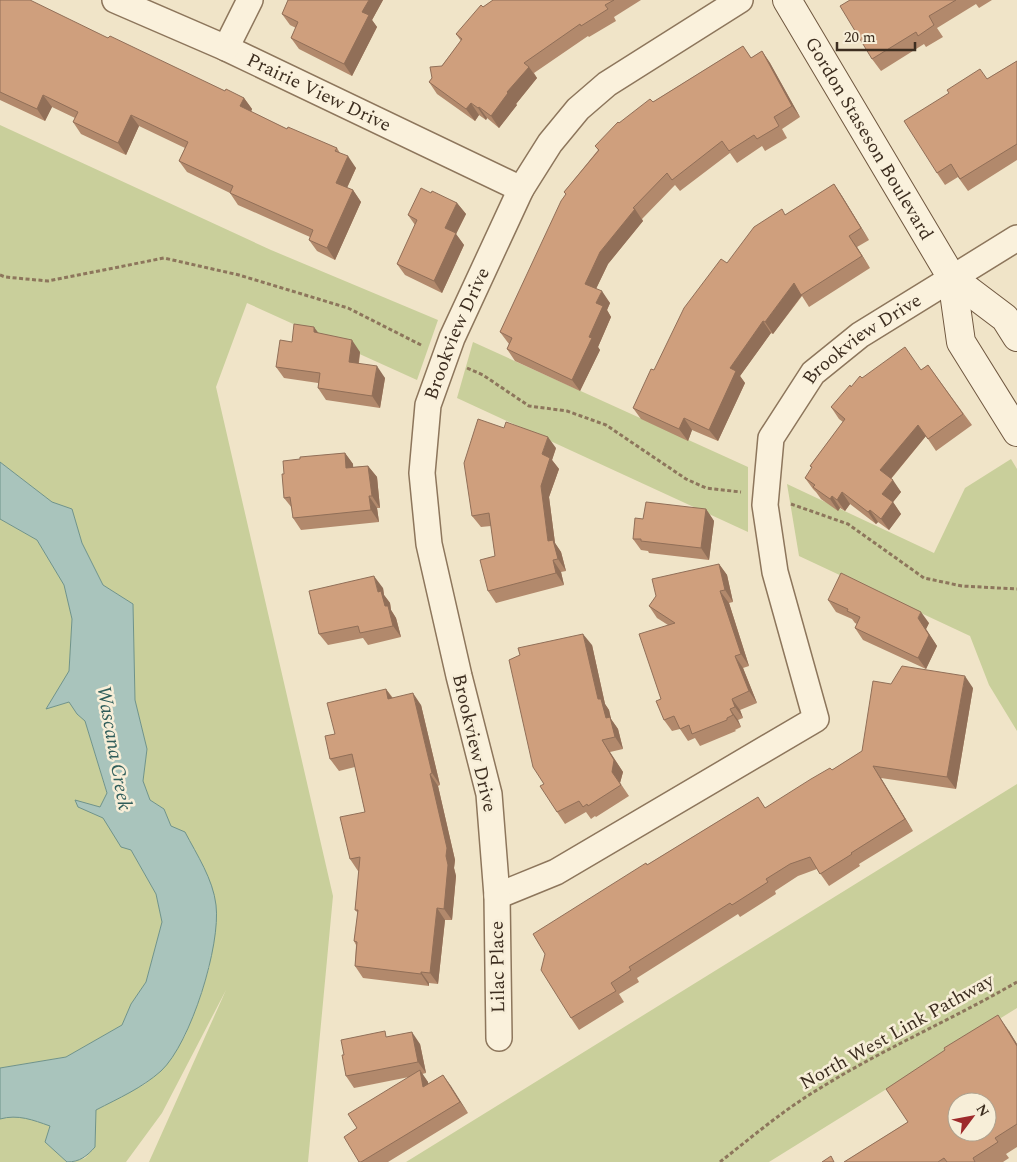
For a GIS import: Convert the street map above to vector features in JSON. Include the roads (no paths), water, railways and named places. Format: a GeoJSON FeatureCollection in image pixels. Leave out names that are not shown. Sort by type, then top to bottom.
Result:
{"type":"FeatureCollection","features":[{"type":"Feature","properties":{"kind":"street","name":"Prairie View Drive"},"geometry":{"type":"LineString","coordinates":[[115,0],[226,48],[521,189]]}},
{"type":"Feature","properties":{"kind":"street"},"geometry":{"type":"LineString","coordinates":[[226,48],[250,0]]}},
{"type":"Feature","properties":{"kind":"street","name":"Brookview Drive"},"geometry":{"type":"LineString","coordinates":[[740,0],[607,84],[578,109],[550,144],[521,189],[452,338],[428,405],[422,473],[429,544],[459,676],[489,794],[497,896],[556,872],[816,719],[776,572],[765,505],[771,438],[813,372],[860,335],[1017,238]]}},
{"type":"Feature","properties":{"kind":"street","name":"Gordon Staseson Boulevard"},"geometry":{"type":"LineString","coordinates":[[787,0],[952,278],[1005,318],[1017,338]]}},
{"type":"Feature","properties":{"kind":"street","name":"Gordon Staseson Boulevard"},"geometry":{"type":"LineString","coordinates":[[952,278],[961,342],[1017,432]]}},
{"type":"Feature","properties":{"kind":"street","name":"Lilac Place"},"geometry":{"type":"LineString","coordinates":[[497,896],[500,1038]]}},
{"type":"Feature","properties":{"kind":"water","name":"Wascana Creek"},"geometry":{"type":"Polygon","coordinates":[[[0,462],[52,502],[72,509],[82,543],[103,585],[133,604],[135,700],[147,749],[143,781],[150,800],[164,809],[171,826],[185,832],[212,886],[216,905],[214,944],[209,968],[193,1017],[183,1039],[172,1057],[154,1077],[96,1110],[95,1147],[83,1158],[72,1162],[67,1162],[45,1142],[50,1126],[19,1117],[0,1119],[0,1068],[66,1057],[122,1025],[131,1004],[146,982],[162,922],[156,894],[131,850],[121,847],[103,818],[78,807],[75,800],[100,807],[107,793],[85,721],[77,714],[69,702],[46,709],[69,671],[72,619],[64,585],[37,540],[0,519],[0,462]]]}}]}
